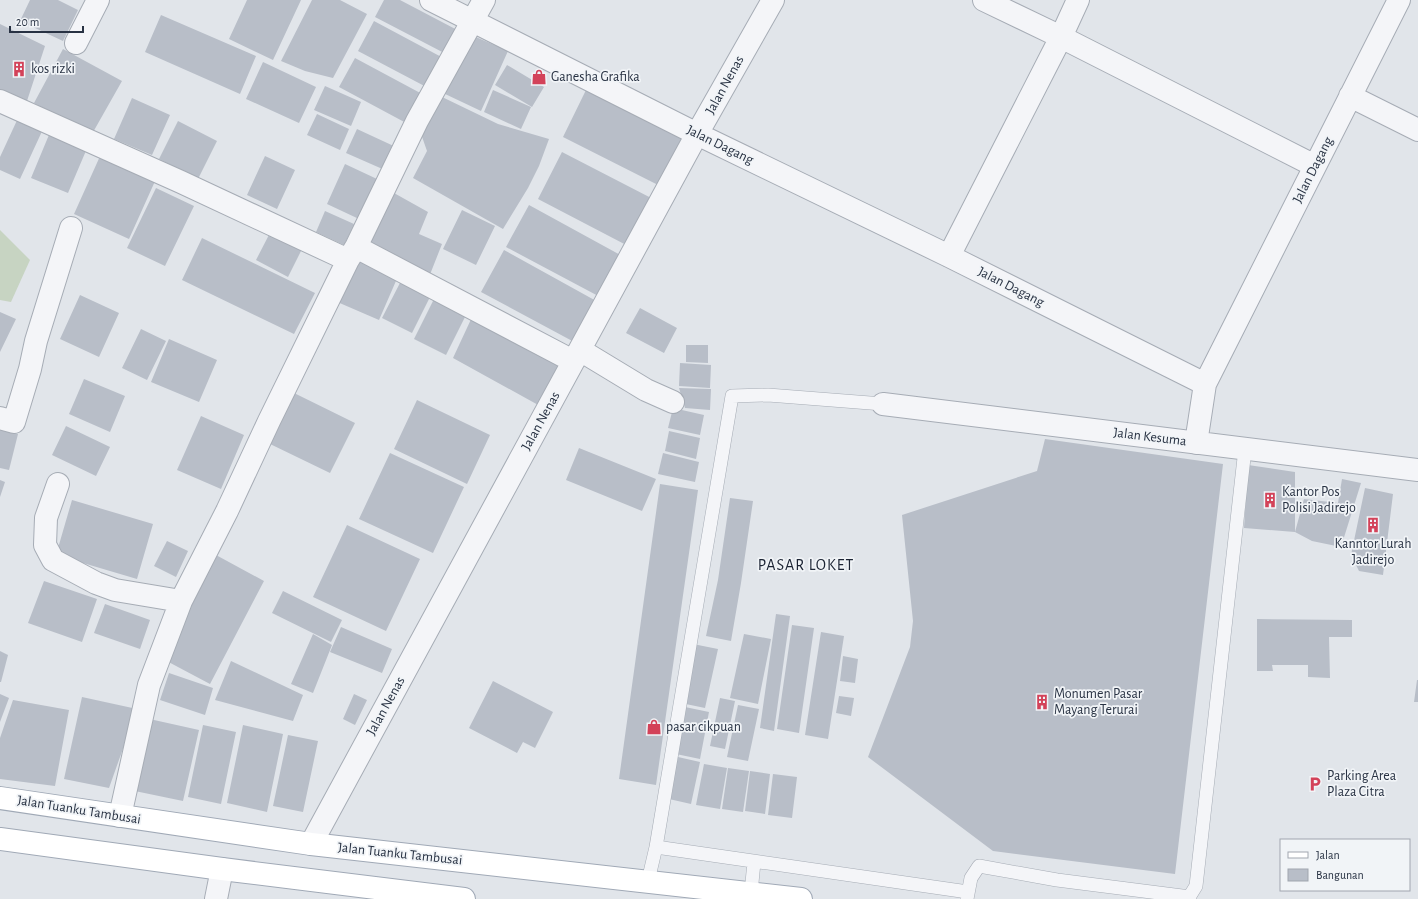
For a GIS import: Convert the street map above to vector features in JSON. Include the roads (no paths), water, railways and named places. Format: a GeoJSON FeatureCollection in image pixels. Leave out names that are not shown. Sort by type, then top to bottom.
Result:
{"type":"FeatureCollection","features":[{"type":"Feature","properties":{"kind":"main road","name":"Jalan Tuanku Tambusai"},"geometry":{"type":"LineString","coordinates":[[0,798],[311,844],[801,899]]}},
{"type":"Feature","properties":{"kind":"main road"},"geometry":{"type":"LineString","coordinates":[[0,839],[222,869],[456,898]]}},
{"type":"Feature","properties":{"kind":"street"},"geometry":{"type":"LineString","coordinates":[[76,43],[98,0]]}},
{"type":"Feature","properties":{"kind":"street","name":"Jalan Dagang"},"geometry":{"type":"LineString","coordinates":[[431,0],[697,134],[949,256],[1205,384],[1399,0]]}},
{"type":"Feature","properties":{"kind":"street"},"geometry":{"type":"LineString","coordinates":[[120,816],[149,685],[181,601],[227,511],[269,421],[417,121],[484,0]]}},
{"type":"Feature","properties":{"kind":"street","name":"Jalan Nenas"},"geometry":{"type":"LineString","coordinates":[[311,844],[697,134],[773,0]]}},
{"type":"Feature","properties":{"kind":"street"},"geometry":{"type":"LineString","coordinates":[[984,0],[1061,37],[1315,166]]}},
{"type":"Feature","properties":{"kind":"street"},"geometry":{"type":"LineString","coordinates":[[949,256],[1061,37],[1078,0]]}},
{"type":"Feature","properties":{"kind":"street"},"geometry":{"type":"LineString","coordinates":[[1350,96],[1418,130]]}},
{"type":"Feature","properties":{"kind":"street"},"geometry":{"type":"LineString","coordinates":[[0,101],[174,178],[352,253],[673,402]]}},
{"type":"Feature","properties":{"kind":"street"},"geometry":{"type":"LineString","coordinates":[[0,418],[14,422],[30,369],[36,341],[71,228]]}},
{"type":"Feature","properties":{"kind":"street"},"geometry":{"type":"LineString","coordinates":[[1196,443],[1205,384]]}},
{"type":"Feature","properties":{"kind":"street","name":"Jalan Kesuma"},"geometry":{"type":"LineString","coordinates":[[883,404],[1418,470]]}},
{"type":"Feature","properties":{"kind":"street"},"geometry":{"type":"LineString","coordinates":[[58,484],[46,518],[45,546],[53,560],[96,583],[115,590],[181,601]]}},
{"type":"Feature","properties":{"kind":"street"},"geometry":{"type":"LineString","coordinates":[[216,899],[222,869]]}},
{"type":"Feature","properties":{"kind":"lane"},"geometry":{"type":"LineString","coordinates":[[648,881],[656,847],[732,396],[768,395],[883,404]]}},
{"type":"Feature","properties":{"kind":"lane"},"geometry":{"type":"LineString","coordinates":[[656,847],[968,896],[971,878],[979,866],[1057,880],[1189,898],[1196,886],[1244,449]]}},
{"type":"Feature","properties":{"kind":"lane"},"geometry":{"type":"LineString","coordinates":[[751,893],[754,862]]}},
{"type":"Feature","properties":{"kind":"place","name":"kos rizki"},"geometry":{"type":"Point","coordinates":[19,69]}},
{"type":"Feature","properties":{"kind":"place","name":"Ganesha Grafika"},"geometry":{"type":"Point","coordinates":[539,77]}},
{"type":"Feature","properties":{"kind":"place","name":"Kantor Pos Polisi Jadirejo"},"geometry":{"type":"Point","coordinates":[1270,500]}},
{"type":"Feature","properties":{"kind":"place","name":"Kanntor Lurah Jadirejo"},"geometry":{"type":"Point","coordinates":[1373,525]}},
{"type":"Feature","properties":{"kind":"place","name":"Monumen Pasar Mayang Terurai"},"geometry":{"type":"Point","coordinates":[1042,702]}},
{"type":"Feature","properties":{"kind":"place","name":"pasar cikpuan"},"geometry":{"type":"Point","coordinates":[654,727]}},
{"type":"Feature","properties":{"kind":"place","name":"Parking Area Plaza Citra"},"geometry":{"type":"Point","coordinates":[1315,784]}},
{"type":"Feature","properties":{"kind":"district","name":"PASAR LOKET"},"geometry":{"type":"Point","coordinates":[806,565]}}]}
